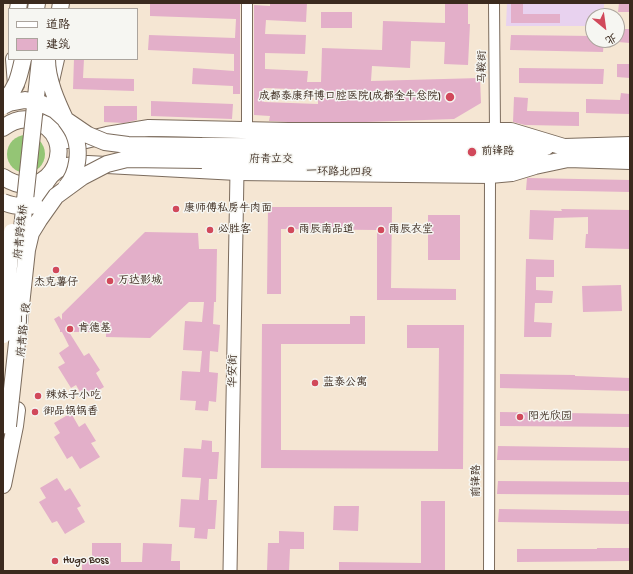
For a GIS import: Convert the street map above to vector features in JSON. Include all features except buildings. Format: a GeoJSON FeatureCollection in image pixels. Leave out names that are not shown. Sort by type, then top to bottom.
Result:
{"type":"FeatureCollection","features":[{"type":"Feature","properties":{"kind":"main road"},"geometry":{"type":"LineString","coordinates":[[5,125],[17,107],[14,60]]}},
{"type":"Feature","properties":{"kind":"main road"},"geometry":{"type":"LineString","coordinates":[[3,102],[11,94],[18,81],[23,60]]}},
{"type":"Feature","properties":{"kind":"main road","name":"府青跨线桥"},"geometry":{"type":"LineString","coordinates":[[3,335],[13,215],[31,60]]}},
{"type":"Feature","properties":{"kind":"main road","name":"府青跨线桥"},"geometry":{"type":"LineString","coordinates":[[3,406],[40,60]]}},
{"type":"Feature","properties":{"kind":"main road","name":"府青立交"},"geometry":{"type":"LineString","coordinates":[[3,475],[27,250],[31,232],[56,196],[68,184],[76,168],[78,152],[75,135],[66,120],[50,82],[47,60]]}},
{"type":"Feature","properties":{"kind":"main road","name":"府青路二段"},"geometry":{"type":"LineString","coordinates":[[3,485],[15,426],[36,217],[42,192],[49,176],[55,168],[58,158],[58,147],[48,94],[56,60]]}},
{"type":"Feature","properties":{"kind":"main road","name":"府青立交"},"geometry":{"type":"LineString","coordinates":[[3,106],[9,103],[25,100],[40,103],[55,110],[66,120],[88,135],[105,142],[202,153]]}},
{"type":"Feature","properties":{"kind":"main road"},"geometry":{"type":"LineString","coordinates":[[5,125],[19,120],[30,119],[40,122],[48,128],[55,137]]}},
{"type":"Feature","properties":{"kind":"main road","name":"一环路北四段"},"geometry":{"type":"LineString","coordinates":[[55,137],[68,140],[86,140],[149,128],[512,131],[566,153],[630,161]]}},
{"type":"Feature","properties":{"kind":"main road","name":"一环路北四段"},"geometry":{"type":"LineString","coordinates":[[3,177],[11,182],[21,185],[31,185],[40,182],[63,167],[88,164],[237,172],[490,175],[512,173],[535,166],[566,153],[630,145]]}},
{"type":"Feature","properties":{"kind":"main road","name":"府青立交"},"geometry":{"type":"LineString","coordinates":[[3,202],[12,206],[28,207],[43,204],[82,177],[107,164],[127,159],[202,153],[566,153]]}},
{"type":"Feature","properties":{"kind":"main road"},"geometry":{"type":"LineString","coordinates":[[3,239],[5,253],[3,267]]}},
{"type":"Feature","properties":{"kind":"street"},"geometry":{"type":"LineString","coordinates":[[247,3],[247,130]]}},
{"type":"Feature","properties":{"kind":"street","name":"马鞍街"},"geometry":{"type":"LineString","coordinates":[[494,3],[495,131]]}},
{"type":"Feature","properties":{"kind":"street","name":"华安街"},"geometry":{"type":"LineString","coordinates":[[230,571],[237,172]]}},
{"type":"Feature","properties":{"kind":"street","name":"前锋路"},"geometry":{"type":"LineString","coordinates":[[489,571],[490,175]]}},
{"type":"Feature","properties":{"kind":"shaded area"},"geometry":{"type":"Polygon","coordinates":[[[507,3],[604,3],[604,8],[585,8],[585,26],[506,26],[507,3]]]}},
{"type":"Feature","properties":{"kind":"green space"},"geometry":{"type":"Polygon","coordinates":[[[26,135],[36,138],[42,144],[45,154],[42,164],[36,170],[26,173],[16,170],[10,164],[7,154],[10,144],[16,138],[26,135]]]}},
{"type":"Feature","properties":{"kind":"place","name":"成都泰康拜博口腔医院(成都金牛总院)"},"geometry":{"type":"Point","coordinates":[450,97]}},
{"type":"Feature","properties":{"kind":"place","name":"前锋路"},"geometry":{"type":"Point","coordinates":[472,152]}},
{"type":"Feature","properties":{"kind":"place","name":"康师傅私房牛肉面"},"geometry":{"type":"Point","coordinates":[176,209]}},
{"type":"Feature","properties":{"kind":"place","name":"必胜客"},"geometry":{"type":"Point","coordinates":[210,230]}},
{"type":"Feature","properties":{"kind":"place","name":"雨辰南品道"},"geometry":{"type":"Point","coordinates":[291,230]}},
{"type":"Feature","properties":{"kind":"place","name":"雨辰衣堂"},"geometry":{"type":"Point","coordinates":[381,230]}},
{"type":"Feature","properties":{"kind":"place","name":"杰克薯仔"},"geometry":{"type":"Point","coordinates":[56,270]}},
{"type":"Feature","properties":{"kind":"place","name":"万达影城"},"geometry":{"type":"Point","coordinates":[110,281]}},
{"type":"Feature","properties":{"kind":"place","name":"肯德基"},"geometry":{"type":"Point","coordinates":[70,329]}},
{"type":"Feature","properties":{"kind":"place","name":"蓝泰公寓"},"geometry":{"type":"Point","coordinates":[315,383]}},
{"type":"Feature","properties":{"kind":"place","name":"辣妹子小吃"},"geometry":{"type":"Point","coordinates":[38,396]}},
{"type":"Feature","properties":{"kind":"place","name":"御品锅锅香"},"geometry":{"type":"Point","coordinates":[35,412]}},
{"type":"Feature","properties":{"kind":"place","name":"阳光欣园"},"geometry":{"type":"Point","coordinates":[520,417]}},
{"type":"Feature","properties":{"kind":"place","name":"Hugo Boss"},"geometry":{"type":"Point","coordinates":[55,561]}}]}
